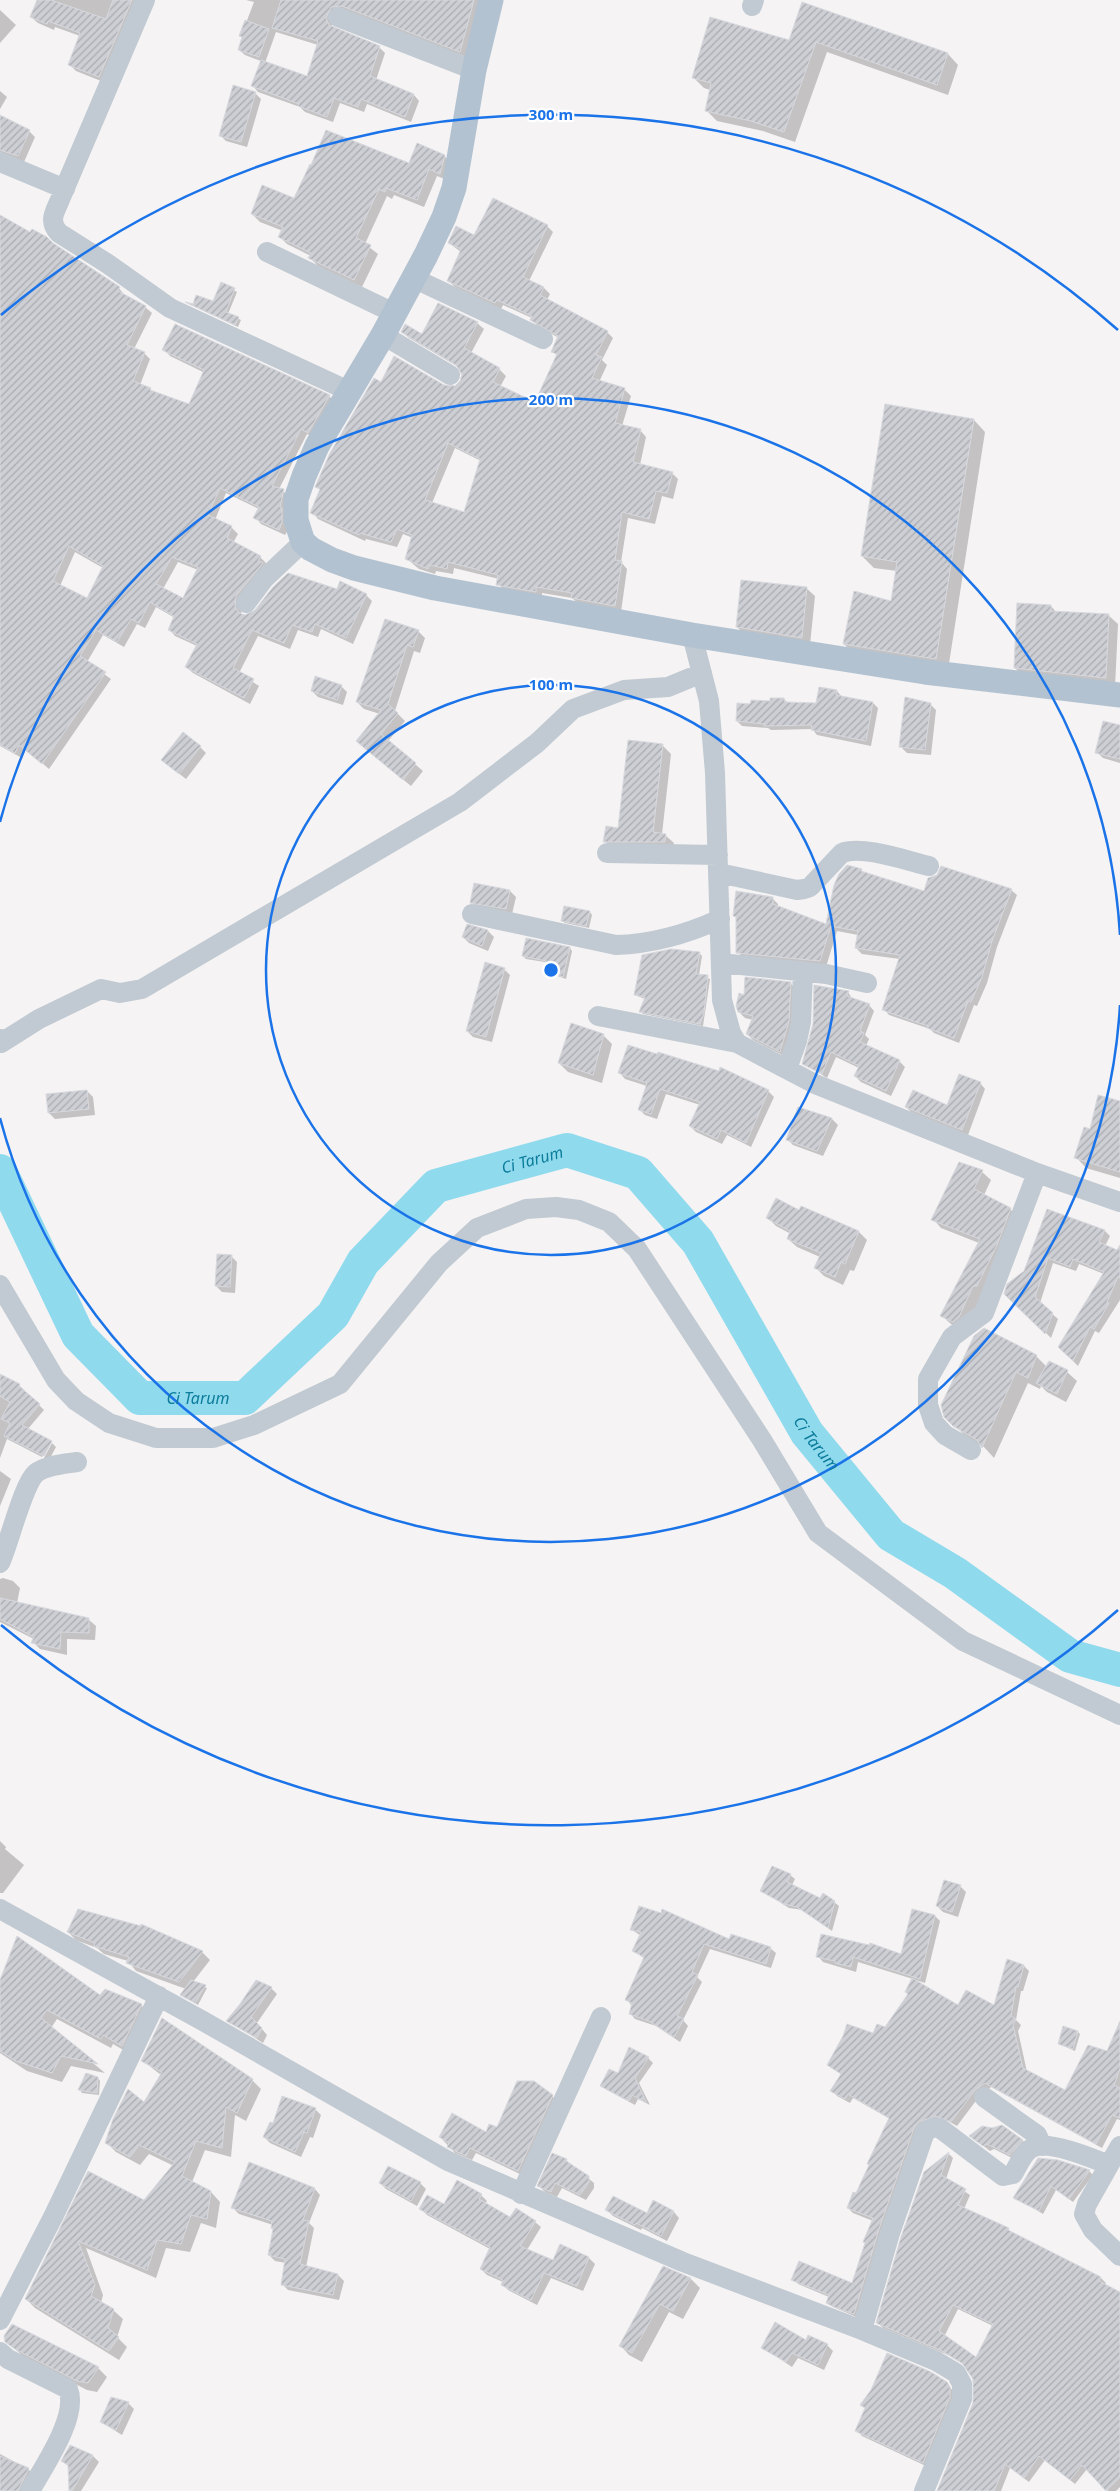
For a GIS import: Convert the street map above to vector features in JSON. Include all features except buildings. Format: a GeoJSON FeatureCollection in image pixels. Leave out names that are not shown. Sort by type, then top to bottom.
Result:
{"type":"FeatureCollection","features":[{"type":"Feature","properties":{"kind":"main road"},"geometry":{"type":"LineString","coordinates":[[491,0],[474,70],[454,188],[444,217],[383,335],[318,446],[296,499],[296,520],[303,542],[311,549],[332,560],[354,568],[417,584],[692,635],[925,672],[1120,695]]}},
{"type":"Feature","properties":{"kind":"street"},"geometry":{"type":"LineString","coordinates":[[145,0],[52,220],[52,226],[58,233],[108,264],[170,308],[351,392]]}},
{"type":"Feature","properties":{"kind":"street"},"geometry":{"type":"LineString","coordinates":[[338,16],[474,70]]}},
{"type":"Feature","properties":{"kind":"street"},"geometry":{"type":"LineString","coordinates":[[0,162],[65,189]]}},
{"type":"Feature","properties":{"kind":"street"},"geometry":{"type":"LineString","coordinates":[[267,252],[394,312]]}},
{"type":"Feature","properties":{"kind":"street"},"geometry":{"type":"LineString","coordinates":[[413,278],[543,339]]}},
{"type":"Feature","properties":{"kind":"street"},"geometry":{"type":"LineString","coordinates":[[383,335],[450,375]]}},
{"type":"Feature","properties":{"kind":"street"},"geometry":{"type":"LineString","coordinates":[[246,603],[264,578],[303,542]]}},
{"type":"Feature","properties":{"kind":"street"},"geometry":{"type":"LineString","coordinates":[[692,635],[709,701],[719,864],[722,1000],[729,1027],[737,1043]]}},
{"type":"Feature","properties":{"kind":"street"},"geometry":{"type":"LineString","coordinates":[[0,1039],[1,1043],[39,1020],[102,989],[120,993],[142,989],[460,802],[538,743],[573,709],[624,690],[668,687],[702,673]]}},
{"type":"Feature","properties":{"kind":"street"},"geometry":{"type":"LineString","coordinates":[[607,852],[719,864],[796,890],[810,887],[842,853],[848,850],[929,866]]}},
{"type":"Feature","properties":{"kind":"street"},"geometry":{"type":"LineString","coordinates":[[472,914],[616,945],[664,939],[697,929],[720,919]]}},
{"type":"Feature","properties":{"kind":"street"},"geometry":{"type":"LineString","coordinates":[[722,963],[803,971],[867,982]]}},
{"type":"Feature","properties":{"kind":"street"},"geometry":{"type":"LineString","coordinates":[[787,1070],[801,1022],[803,971]]}},
{"type":"Feature","properties":{"kind":"street"},"geometry":{"type":"LineString","coordinates":[[598,1016],[737,1043],[824,1088],[1037,1173],[1120,1202]]}},
{"type":"Feature","properties":{"kind":"street"},"geometry":{"type":"LineString","coordinates":[[971,1450],[945,1435],[934,1424],[928,1405],[928,1379],[952,1337],[984,1312],[1037,1173]]}},
{"type":"Feature","properties":{"kind":"street"},"geometry":{"type":"LineString","coordinates":[[0,1285],[56,1380],[76,1401],[109,1423],[156,1438],[213,1438],[254,1425],[340,1384],[439,1263],[477,1228],[526,1209],[556,1206],[579,1210],[609,1222],[637,1249],[762,1440],[818,1533],[963,1641],[1120,1715]]}},
{"type":"Feature","properties":{"kind":"street"},"geometry":{"type":"LineString","coordinates":[[0,1563],[26,1492],[36,1473],[48,1467],[77,1462]]}},
{"type":"Feature","properties":{"kind":"street"},"geometry":{"type":"LineString","coordinates":[[0,1909],[159,1996],[448,2161],[683,2262],[862,2330],[936,2361],[956,2373],[962,2384],[962,2399],[924,2491]]}},
{"type":"Feature","properties":{"kind":"street"},"geometry":{"type":"LineString","coordinates":[[0,2320],[54,2215],[159,1996]]}},
{"type":"Feature","properties":{"kind":"street"},"geometry":{"type":"LineString","coordinates":[[522,2194],[601,2017]]}},
{"type":"Feature","properties":{"kind":"street"},"geometry":{"type":"LineString","coordinates":[[984,2097],[1037,2135],[1042,2146]]}},
{"type":"Feature","properties":{"kind":"street"},"geometry":{"type":"LineString","coordinates":[[862,2330],[890,2233],[925,2132],[936,2127],[941,2129],[1004,2176],[1013,2174],[1027,2152],[1033,2147],[1042,2146],[1053,2147],[1109,2165]]}},
{"type":"Feature","properties":{"kind":"street"},"geometry":{"type":"LineString","coordinates":[[1120,2146],[1087,2204],[1084,2214],[1093,2230],[1120,2256]]}},
{"type":"Feature","properties":{"kind":"street"},"geometry":{"type":"LineString","coordinates":[[0,2352],[8,2359],[68,2389],[71,2396],[68,2420],[30,2491]]}},
{"type":"Feature","properties":{"kind":"waterway","name":"Ci Tarum"},"geometry":{"type":"LineString","coordinates":[[0,1171],[78,1335],[140,1398],[245,1398],[333,1315],[363,1262],[436,1186],[567,1150],[638,1173],[698,1242],[807,1433],[891,1535],[955,1573],[1070,1656],[1120,1670]]}}]}
